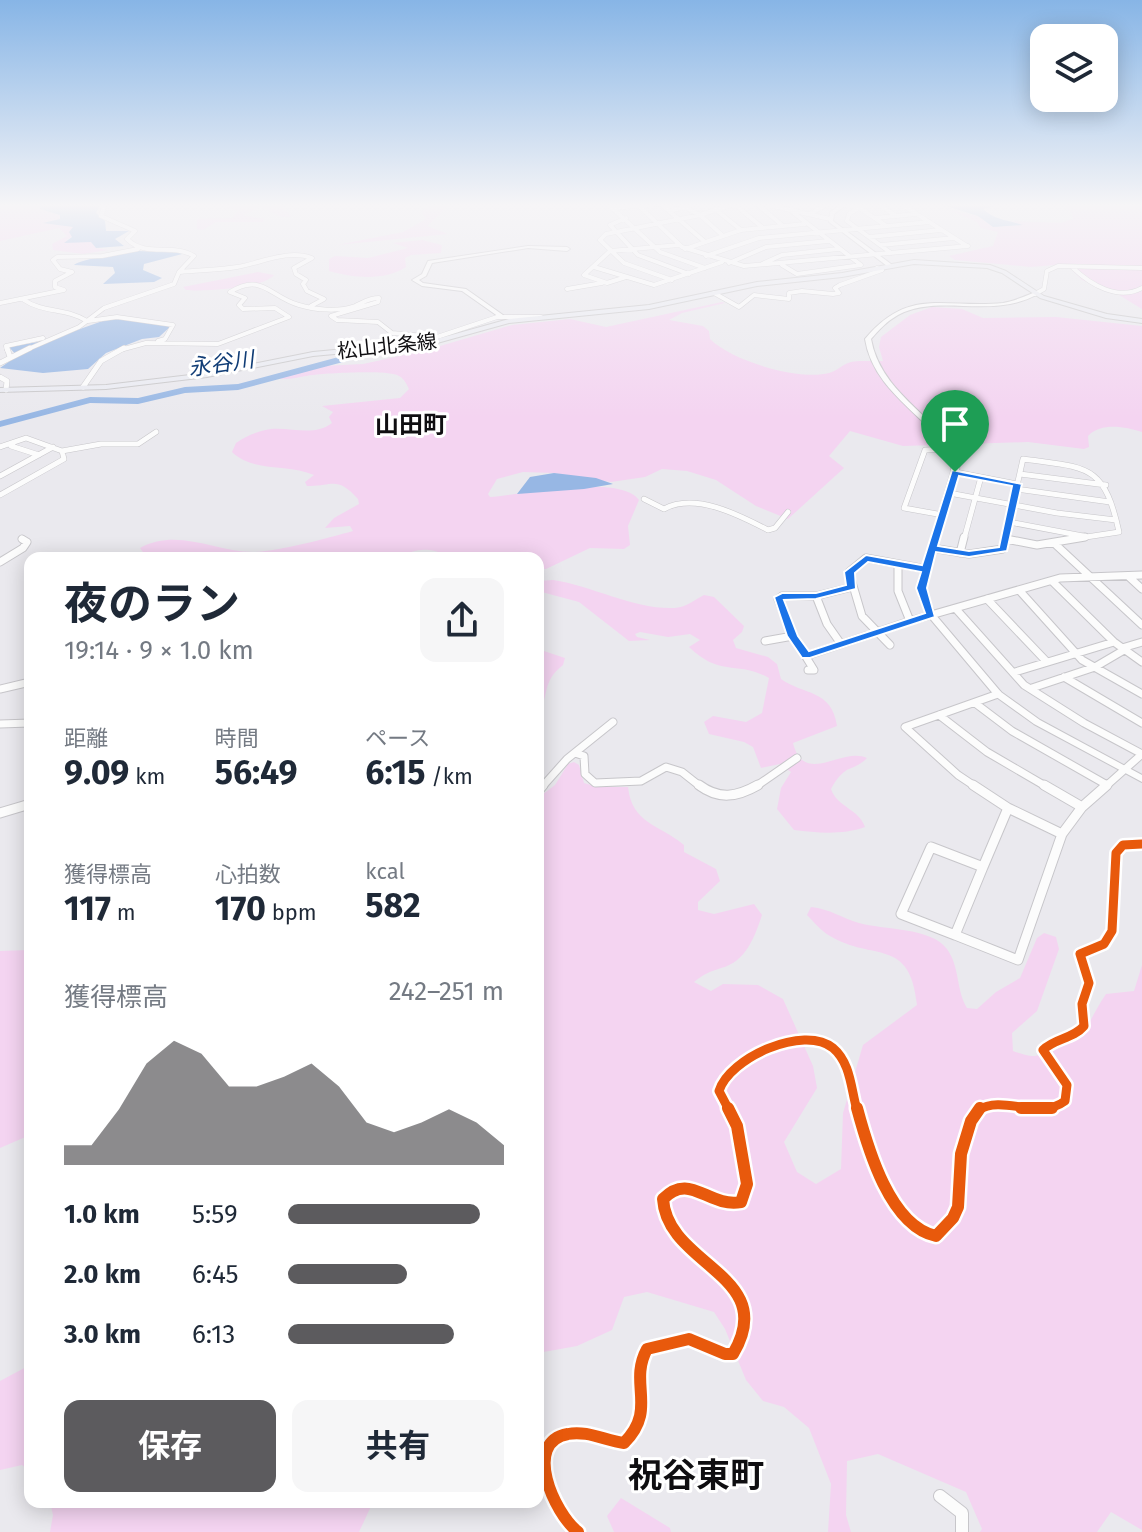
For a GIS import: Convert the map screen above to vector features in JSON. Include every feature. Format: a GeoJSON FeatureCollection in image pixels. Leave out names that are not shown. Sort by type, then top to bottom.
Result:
{"type":"FeatureCollection","features":[{"type":"Feature","properties":{"kind":"main road","name":"松山北条線"},"geometry":{"type":"LineString","coordinates":[[3,390],[83,387],[222,373],[313,354],[430,343],[492,325],[543,317],[639,309],[714,293],[828,275]]}},
{"type":"Feature","properties":{"kind":"main road","name":"松山北条線"},"geometry":{"type":"LineString","coordinates":[[1010,275],[1035,294],[1090,312],[1142,321]]}},
{"type":"Feature","properties":{"kind":"street"},"geometry":{"type":"LineString","coordinates":[[0,303],[64,290],[55,287],[55,281],[65,275]]}},
{"type":"Feature","properties":{"kind":"street"},"geometry":{"type":"LineString","coordinates":[[0,363],[48,339],[72,331],[104,308],[174,284],[178,275]]}},
{"type":"Feature","properties":{"kind":"street"},"geometry":{"type":"LineString","coordinates":[[301,275],[306,280],[303,284],[306,290],[324,299],[309,306]]}},
{"type":"Feature","properties":{"kind":"street"},"geometry":{"type":"LineString","coordinates":[[423,275],[415,280],[422,284],[464,290],[501,316]]}},
{"type":"Feature","properties":{"kind":"street"},"geometry":{"type":"LineString","coordinates":[[585,275],[607,283]]}},
{"type":"Feature","properties":{"kind":"street"},"geometry":{"type":"LineString","coordinates":[[621,275],[649,285],[685,275]]}},
{"type":"Feature","properties":{"kind":"street"},"geometry":{"type":"LineString","coordinates":[[657,275],[672,280]]}},
{"type":"Feature","properties":{"kind":"street"},"geometry":{"type":"LineString","coordinates":[[714,293],[739,307],[745,305],[748,297],[760,293],[783,301],[796,290],[833,295],[839,293],[835,288],[840,285],[867,275]]}},
{"type":"Feature","properties":{"kind":"street"},"geometry":{"type":"LineString","coordinates":[[1046,275],[1044,289],[1005,304],[917,306],[897,314],[868,339],[871,355],[894,388],[954,449],[958,459],[926,569],[923,596],[931,615],[998,694],[1037,722],[1142,779]]}},
{"type":"Feature","properties":{"kind":"street"},"geometry":{"type":"LineString","coordinates":[[1080,275],[1084,280],[1119,293],[1131,294],[1142,288]]}},
{"type":"Feature","properties":{"kind":"street"},"geometry":{"type":"LineString","coordinates":[[567,289],[626,277]]}},
{"type":"Feature","properties":{"kind":"street"},"geometry":{"type":"LineString","coordinates":[[83,387],[97,366],[113,352],[131,345],[218,344],[289,317],[279,309],[241,308],[245,298],[230,292],[241,287],[263,284],[280,298],[309,306],[346,308],[380,299],[331,316],[337,320],[378,322],[389,332],[412,337],[441,337],[501,316],[543,317]]}},
{"type":"Feature","properties":{"kind":"street"},"geometry":{"type":"LineString","coordinates":[[24,300],[30,306],[78,313],[87,321],[117,317],[173,325],[165,339],[154,343]]}},
{"type":"Feature","properties":{"kind":"street"},"geometry":{"type":"LineString","coordinates":[[12,356],[5,349],[11,343],[48,339]]}},
{"type":"Feature","properties":{"kind":"street"},"geometry":{"type":"LineString","coordinates":[[0,377],[7,381],[3,390]]}},
{"type":"Feature","properties":{"kind":"street"},"geometry":{"type":"LineString","coordinates":[[0,447],[30,439],[47,442],[62,451],[101,444],[138,444],[156,432]]}},
{"type":"Feature","properties":{"kind":"street"},"geometry":{"type":"LineString","coordinates":[[11,446],[39,455]]}},
{"type":"Feature","properties":{"kind":"street"},"geometry":{"type":"LineString","coordinates":[[0,476],[53,447]]}},
{"type":"Feature","properties":{"kind":"street"},"geometry":{"type":"LineString","coordinates":[[943,515],[904,508],[925,450],[954,449]]}},
{"type":"Feature","properties":{"kind":"street"},"geometry":{"type":"LineString","coordinates":[[0,495],[64,459],[62,451]]}},
{"type":"Feature","properties":{"kind":"street"},"geometry":{"type":"LineString","coordinates":[[932,548],[960,553],[1003,549],[1023,459],[1085,470],[1106,485],[1119,532],[1037,545],[1006,539]]}},
{"type":"Feature","properties":{"kind":"street"},"geometry":{"type":"LineString","coordinates":[[0,465],[12,469]]}},
{"type":"Feature","properties":{"kind":"street"},"geometry":{"type":"LineString","coordinates":[[955,472],[1017,487],[1110,502]]}},
{"type":"Feature","properties":{"kind":"street"},"geometry":{"type":"LineString","coordinates":[[1020,474],[1106,485]]}},
{"type":"Feature","properties":{"kind":"street"},"geometry":{"type":"LineString","coordinates":[[960,553],[981,477]]}},
{"type":"Feature","properties":{"kind":"street"},"geometry":{"type":"LineString","coordinates":[[949,493],[1116,520]]}},
{"type":"Feature","properties":{"kind":"street"},"geometry":{"type":"LineString","coordinates":[[644,499],[664,509],[679,502],[705,506],[748,519],[768,530],[775,528],[788,512]]}},
{"type":"Feature","properties":{"kind":"street"},"geometry":{"type":"LineString","coordinates":[[1009,522],[1089,537]]}},
{"type":"Feature","properties":{"kind":"street"},"geometry":{"type":"LineString","coordinates":[[0,562],[23,548],[27,542],[22,539]]}},
{"type":"Feature","properties":{"kind":"street"},"geometry":{"type":"LineString","coordinates":[[1054,543],[1142,625]]}},
{"type":"Feature","properties":{"kind":"street"},"geometry":{"type":"LineString","coordinates":[[890,645],[875,633],[862,616],[849,572],[862,560],[871,558],[926,569]]}},
{"type":"Feature","properties":{"kind":"street"},"geometry":{"type":"LineString","coordinates":[[898,564],[898,591],[910,621]]}},
{"type":"Feature","properties":{"kind":"street"},"geometry":{"type":"LineString","coordinates":[[1127,575],[1142,589]]}},
{"type":"Feature","properties":{"kind":"street"},"geometry":{"type":"LineString","coordinates":[[806,656],[910,621],[1052,581],[1088,576],[1142,575]]}},
{"type":"Feature","properties":{"kind":"street"},"geometry":{"type":"LineString","coordinates":[[1052,581],[1120,647],[1142,662]]}},
{"type":"Feature","properties":{"kind":"street"},"geometry":{"type":"LineString","coordinates":[[808,670],[814,670],[793,636],[778,599],[782,596],[816,596],[852,587]]}},
{"type":"Feature","properties":{"kind":"street"},"geometry":{"type":"LineString","coordinates":[[1019,590],[1082,660],[1142,694]]}},
{"type":"Feature","properties":{"kind":"street"},"geometry":{"type":"LineString","coordinates":[[816,596],[827,624],[841,644]]}},
{"type":"Feature","properties":{"kind":"street"},"geometry":{"type":"LineString","coordinates":[[987,599],[1046,661]]}},
{"type":"Feature","properties":{"kind":"street"},"geometry":{"type":"LineString","coordinates":[[956,609],[1024,685],[1084,723],[1142,754],[1082,807],[1062,834],[1018,960],[901,914],[931,847],[983,867]]}},
{"type":"Feature","properties":{"kind":"street"},"geometry":{"type":"LineString","coordinates":[[765,641],[793,636]]}},
{"type":"Feature","properties":{"kind":"street"},"geometry":{"type":"LineString","coordinates":[[1015,672],[1078,653],[1142,642]]}},
{"type":"Feature","properties":{"kind":"street"},"geometry":{"type":"LineString","coordinates":[[1032,688],[1095,667],[1120,647]]}},
{"type":"Feature","properties":{"kind":"street"},"geometry":{"type":"LineString","coordinates":[[1064,677],[1142,723]]}},
{"type":"Feature","properties":{"kind":"street"},"geometry":{"type":"LineString","coordinates":[[0,689],[24,683]]}},
{"type":"Feature","properties":{"kind":"street"},"geometry":{"type":"LineString","coordinates":[[998,694],[905,727],[958,775],[1008,808],[1062,834]]}},
{"type":"Feature","properties":{"kind":"street"},"geometry":{"type":"LineString","coordinates":[[975,703],[1012,731],[1107,785]]}},
{"type":"Feature","properties":{"kind":"street"},"geometry":{"type":"LineString","coordinates":[[939,715],[987,752],[1082,807]]}},
{"type":"Feature","properties":{"kind":"street"},"geometry":{"type":"LineString","coordinates":[[544,785],[575,753],[613,722]]}},
{"type":"Feature","properties":{"kind":"street"},"geometry":{"type":"LineString","coordinates":[[0,724],[24,723]]}},
{"type":"Feature","properties":{"kind":"street"},"geometry":{"type":"LineString","coordinates":[[575,753],[584,756],[585,774],[595,783],[641,781],[660,768],[674,768],[711,794],[722,797],[745,793],[797,758]]}},
{"type":"Feature","properties":{"kind":"street"},"geometry":{"type":"LineString","coordinates":[[0,813],[24,806]]}},
{"type":"Feature","properties":{"kind":"street"},"geometry":{"type":"LineString","coordinates":[[955,936],[1008,808]]}},
{"type":"Feature","properties":{"kind":"street"},"geometry":{"type":"LineString","coordinates":[[578,1532],[562,1518],[553,1500],[546,1472],[551,1444],[562,1435],[579,1433],[624,1443],[635,1435],[645,1399],[639,1363],[647,1349],[689,1339],[725,1354],[733,1354],[742,1338],[745,1313],[740,1296],[729,1281],[679,1239],[671,1229],[663,1205],[666,1195],[673,1189],[683,1187],[724,1205],[741,1202],[745,1195],[747,1184],[737,1126],[719,1091],[723,1076],[740,1063],[804,1039],[812,1038],[829,1045],[845,1063],[870,1149],[902,1214],[920,1233],[936,1236],[953,1218],[958,1207],[961,1154],[971,1121],[980,1108],[1000,1105],[1045,1111],[1055,1109],[1065,1101],[1067,1085],[1043,1050],[1050,1042],[1073,1035],[1084,1026],[1082,1004],[1089,983],[1080,954],[1087,947],[1103,945],[1107,940],[1115,914],[1116,853],[1123,845],[1142,844]]}},
{"type":"Feature","properties":{"kind":"street"},"geometry":{"type":"LineString","coordinates":[[940,1496],[962,1513],[962,1532]]}},
{"type":"Feature","properties":{"kind":"shaded area"},"geometry":{"type":"Polygon","coordinates":[[[241,275],[273,275],[259,283],[233,288],[186,290],[183,287],[241,275]]]}},
{"type":"Feature","properties":{"kind":"shaded area"},"geometry":{"type":"Polygon","coordinates":[[[1077,275],[1142,275],[1142,309],[1119,295],[1077,275]]]}},
{"type":"Feature","properties":{"kind":"shaded area"},"geometry":{"type":"Polygon","coordinates":[[[722,302],[725,303],[682,313],[669,320],[703,326],[709,331],[710,339],[720,347],[749,362],[784,372],[816,375],[829,373],[851,362],[883,361],[879,347],[881,337],[910,315],[932,307],[962,309],[983,318],[1056,317],[1142,326],[1142,432],[1121,427],[1100,429],[1088,436],[1089,447],[1084,449],[1028,442],[903,446],[850,431],[829,456],[844,468],[788,519],[756,506],[716,480],[687,471],[662,469],[645,477],[611,482],[554,473],[523,472],[497,479],[488,494],[490,497],[592,487],[628,492],[639,500],[628,526],[630,545],[624,549],[590,548],[546,569],[544,552],[255,552],[290,547],[353,531],[350,526],[325,528],[334,518],[359,504],[351,492],[339,485],[307,486],[305,482],[314,475],[304,471],[241,459],[232,452],[236,443],[271,429],[318,430],[332,423],[329,417],[333,412],[322,406],[400,398],[409,389],[401,378],[390,373],[343,373],[289,379],[277,377],[322,366],[363,364],[423,351],[512,325],[570,319],[606,327],[722,302]]]}},
{"type":"Feature","properties":{"kind":"shaded area"},"geometry":{"type":"Polygon","coordinates":[[[183,540],[255,552],[143,552],[140,548],[155,542],[183,540]]]}},
{"type":"Feature","properties":{"kind":"shaded area"},"geometry":{"type":"Polygon","coordinates":[[[544,581],[583,587],[660,608],[683,606],[704,595],[714,597],[744,626],[733,640],[736,648],[768,657],[777,664],[781,679],[823,699],[834,714],[837,726],[793,743],[798,756],[815,764],[847,757],[867,758],[845,771],[831,789],[865,827],[839,832],[794,830],[777,809],[781,788],[791,772],[780,764],[761,768],[753,747],[709,734],[704,722],[713,716],[746,722],[762,713],[769,678],[710,662],[689,647],[700,640],[690,634],[668,637],[640,632],[635,634],[637,637],[650,640],[629,641],[579,602],[544,593],[544,581]]]}},
{"type":"Feature","properties":{"kind":"shaded area"},"geometry":{"type":"Polygon","coordinates":[[[544,651],[565,658],[549,683],[544,701],[544,651]]]}},
{"type":"Feature","properties":{"kind":"shaded area"},"geometry":{"type":"Polygon","coordinates":[[[574,762],[579,765],[584,783],[597,787],[628,787],[635,809],[641,816],[684,845],[684,852],[716,869],[720,881],[698,902],[698,910],[714,914],[754,904],[762,915],[753,939],[737,960],[694,982],[711,991],[723,984],[758,985],[783,999],[813,1066],[817,1088],[784,1142],[797,1172],[816,1184],[841,1169],[843,1113],[863,1045],[917,1005],[913,983],[898,960],[830,936],[807,915],[811,907],[859,923],[918,933],[940,942],[951,956],[967,1008],[977,1009],[996,992],[1020,978],[1037,938],[1044,933],[1056,937],[1059,949],[1037,1011],[1012,1033],[1013,1051],[1031,1056],[1067,1045],[1075,1039],[1106,994],[1134,991],[1142,965],[1142,1530],[1111,1512],[1097,1532],[980,1532],[982,1529],[966,1492],[878,1454],[847,1461],[846,1515],[851,1532],[828,1532],[831,1484],[809,1428],[784,1407],[763,1401],[746,1380],[725,1329],[714,1312],[647,1292],[624,1297],[612,1330],[577,1346],[544,1352],[544,793],[555,785],[568,764],[574,762]]]}},
{"type":"Feature","properties":{"kind":"shaded area"},"geometry":{"type":"Polygon","coordinates":[[[24,950],[24,1138],[0,1148],[0,951],[24,950]]]}},
{"type":"Feature","properties":{"kind":"shaded area"},"geometry":{"type":"Polygon","coordinates":[[[24,1368],[24,1466],[0,1470],[0,1381],[24,1368]]]}},
{"type":"Feature","properties":{"kind":"shaded area"},"geometry":{"type":"Polygon","coordinates":[[[621,1498],[670,1528],[671,1532],[614,1532],[607,1516],[621,1498]]]}},
{"type":"Feature","properties":{"kind":"shaded area"},"geometry":{"type":"Polygon","coordinates":[[[51,1508],[370,1508],[359,1532],[50,1532],[51,1508]]]}},
{"type":"Feature","properties":{"kind":"water"},"geometry":{"type":"Polygon","coordinates":[[[112,275],[162,278],[154,282],[103,284],[112,275]]]}},
{"type":"Feature","properties":{"kind":"water"},"geometry":{"type":"Polygon","coordinates":[[[111,318],[171,326],[159,337],[142,339],[106,353],[88,369],[43,373],[0,368],[17,356],[9,347],[49,340],[111,318]]]}},
{"type":"Feature","properties":{"kind":"water"},"geometry":{"type":"Polygon","coordinates":[[[554,473],[596,478],[613,484],[517,494],[530,477],[554,473]]]}},
{"type":"Feature","properties":{"kind":"waterway","name":"永谷川"},"geometry":{"type":"LineString","coordinates":[[0,424],[90,400],[138,401],[185,390],[238,387],[372,351],[448,337]]}},
{"type":"Feature","properties":{"kind":"cycle path"},"geometry":{"type":"LineString","coordinates":[[578,1532],[557,1511],[548,1488],[545,1462],[553,1441],[563,1435],[578,1433],[624,1443],[642,1419],[640,1370],[647,1349],[689,1339],[725,1354],[733,1354],[743,1333],[745,1311],[740,1296],[673,1228],[664,1213],[663,1199],[673,1189],[681,1187],[722,1203],[741,1202],[747,1184],[737,1126],[719,1091],[722,1080],[730,1070],[752,1056],[804,1039],[822,1041],[832,1048],[846,1067],[875,1164],[896,1206],[922,1233],[936,1236],[953,1218],[958,1207],[961,1154],[971,1121],[980,1108],[1002,1106],[1047,1110],[1065,1101],[1067,1085],[1043,1050],[1084,1026],[1082,1004],[1089,983],[1080,954],[1104,944],[1112,931],[1115,920],[1116,853],[1123,845],[1142,844]]}},
{"type":"Feature","properties":{"kind":"district","name":"山田町"},"geometry":{"type":"Point","coordinates":[411,425]}},
{"type":"Feature","properties":{"kind":"district","name":"祝谷東町"},"geometry":{"type":"Point","coordinates":[696,1475]}},
{"type":"Feature","properties":{"kind":"route"},"geometry":{"type":"LineString","coordinates":[[955,472],[943,515],[932,548],[926,569],[866,558],[849,572],[852,587],[816,596],[782,596],[778,599],[793,636],[806,656],[931,615],[925,605],[922,588],[932,548],[969,554],[1003,549],[1017,484],[955,472]]}}]}
